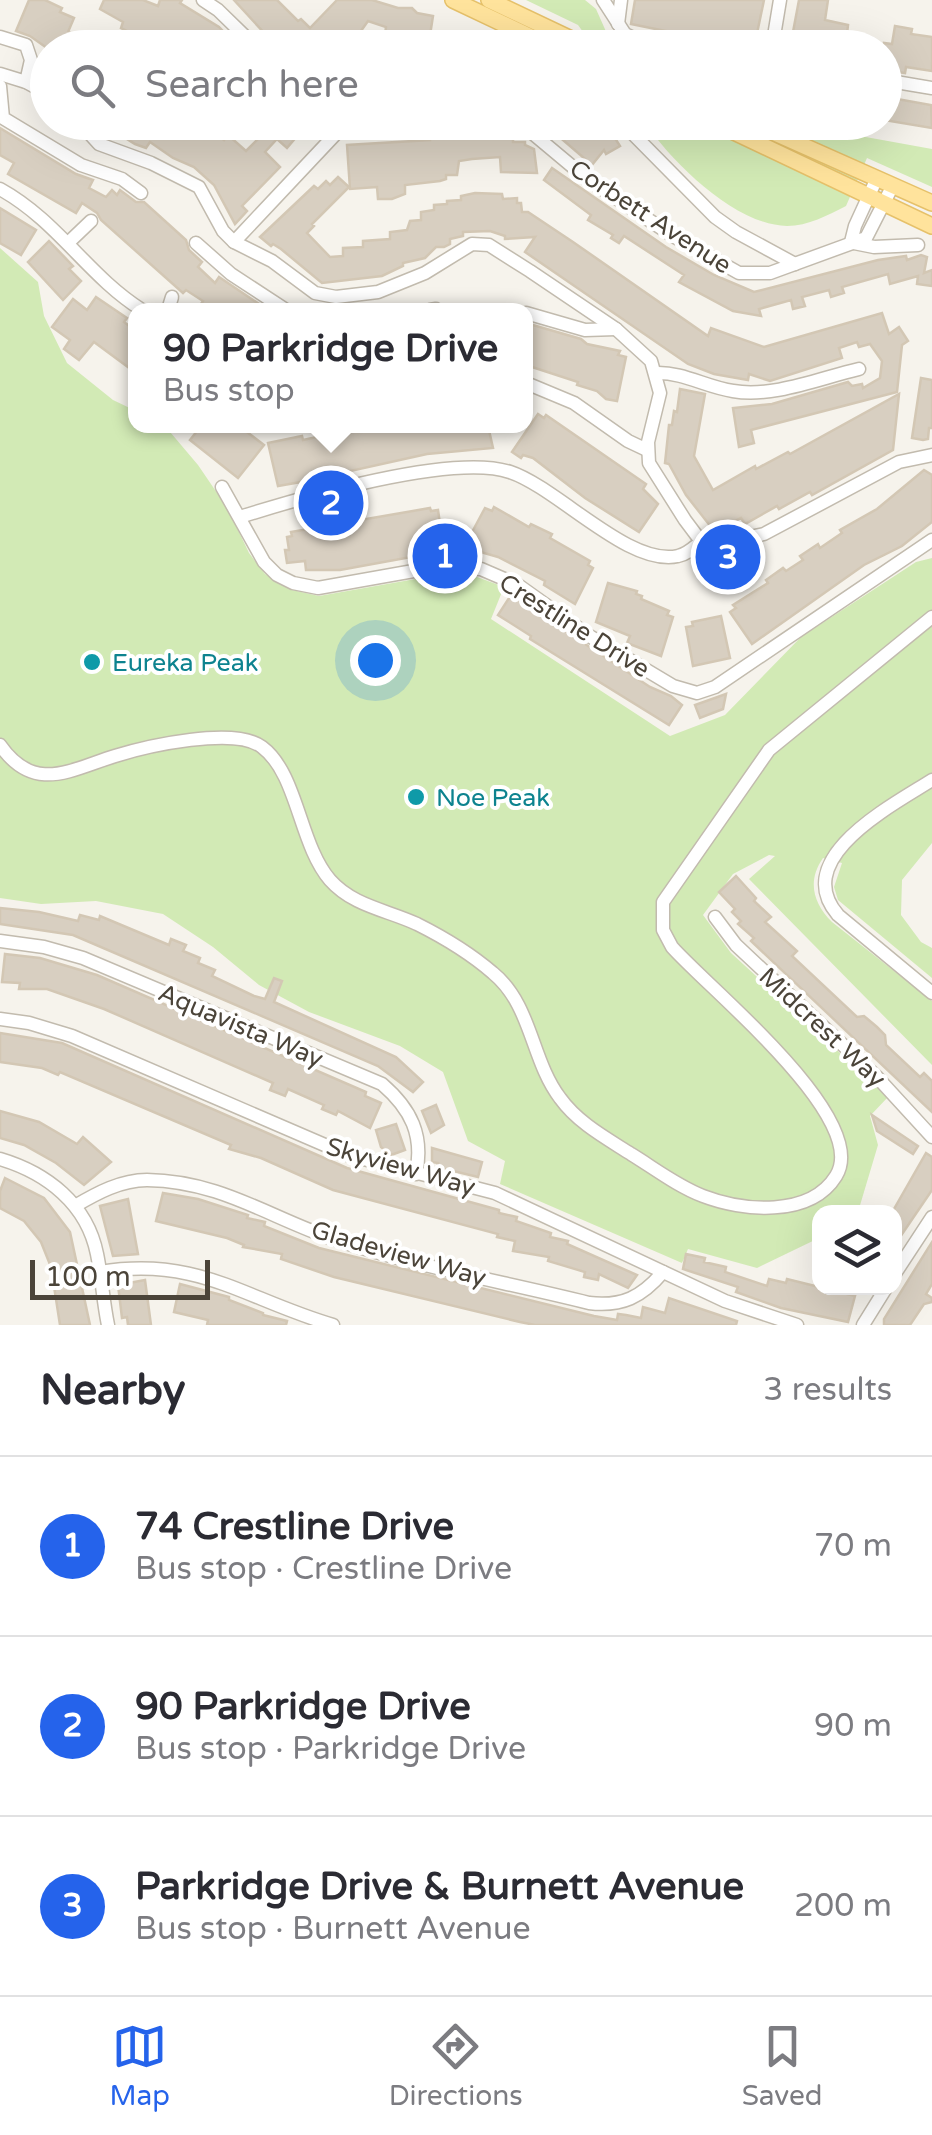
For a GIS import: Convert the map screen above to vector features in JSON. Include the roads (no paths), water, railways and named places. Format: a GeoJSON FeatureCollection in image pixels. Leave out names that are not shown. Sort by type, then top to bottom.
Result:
{"type":"FeatureCollection","features":[{"type":"Feature","properties":{"kind":"main road"},"geometry":{"type":"LineString","coordinates":[[453,0],[516,30]]}},
{"type":"Feature","properties":{"kind":"main road"},"geometry":{"type":"LineString","coordinates":[[489,0],[552,30]]}},
{"type":"Feature","properties":{"kind":"main road"},"geometry":{"type":"LineString","coordinates":[[751,140],[932,226]]}},
{"type":"Feature","properties":{"kind":"main road"},"geometry":{"type":"LineString","coordinates":[[791,140],[932,203]]}},
{"type":"Feature","properties":{"kind":"street"},"geometry":{"type":"LineString","coordinates":[[203,0],[239,30]]}},
{"type":"Feature","properties":{"kind":"street"},"geometry":{"type":"LineString","coordinates":[[604,0],[624,30]]}},
{"type":"Feature","properties":{"kind":"street"},"geometry":{"type":"LineString","coordinates":[[618,24],[621,0]]}},
{"type":"Feature","properties":{"kind":"street"},"geometry":{"type":"LineString","coordinates":[[775,30],[780,0]]}},
{"type":"Feature","properties":{"kind":"street"},"geometry":{"type":"LineString","coordinates":[[0,36],[26,46],[30,57]]}},
{"type":"Feature","properties":{"kind":"street"},"geometry":{"type":"LineString","coordinates":[[26,82],[30,64]]}},
{"type":"Feature","properties":{"kind":"street"},"geometry":{"type":"LineString","coordinates":[[0,74],[30,84]]}},
{"type":"Feature","properties":{"kind":"street"},"geometry":{"type":"LineString","coordinates":[[902,83],[932,88]]}},
{"type":"Feature","properties":{"kind":"street"},"geometry":{"type":"LineString","coordinates":[[0,86],[3,118],[30,134]]}},
{"type":"Feature","properties":{"kind":"street"},"geometry":{"type":"LineString","coordinates":[[40,140],[81,165],[122,179],[141,193]]}},
{"type":"Feature","properties":{"kind":"street"},"geometry":{"type":"LineString","coordinates":[[95,140],[199,187],[223,231],[234,242],[272,260],[316,293],[336,298],[378,292],[425,273],[472,244],[489,246],[616,329],[644,352],[656,374],[659,402],[647,450],[654,474],[703,540],[720,543],[764,534],[900,462],[932,455]]}},
{"type":"Feature","properties":{"kind":"street"},"geometry":{"type":"LineString","coordinates":[[234,242],[329,140]]}},
{"type":"Feature","properties":{"kind":"street","name":"Corbett Avenue"},"geometry":{"type":"LineString","coordinates":[[541,140],[586,178],[728,269],[759,274],[852,242]]}},
{"type":"Feature","properties":{"kind":"street"},"geometry":{"type":"LineString","coordinates":[[639,140],[716,216],[736,232],[794,264]]}},
{"type":"Feature","properties":{"kind":"street"},"geometry":{"type":"LineString","coordinates":[[877,178],[877,200]]}},
{"type":"Feature","properties":{"kind":"street"},"geometry":{"type":"LineString","coordinates":[[893,185],[855,226],[852,242],[874,248],[918,245]]}},
{"type":"Feature","properties":{"kind":"street"},"geometry":{"type":"LineString","coordinates":[[0,189],[34,210],[104,280],[133,303]]}},
{"type":"Feature","properties":{"kind":"street"},"geometry":{"type":"LineString","coordinates":[[69,242],[91,221]]}},
{"type":"Feature","properties":{"kind":"street"},"geometry":{"type":"LineString","coordinates":[[196,243],[232,274],[276,303]]}},
{"type":"Feature","properties":{"kind":"street"},"geometry":{"type":"LineString","coordinates":[[533,315],[585,330],[616,329]]}},
{"type":"Feature","properties":{"kind":"street"},"geometry":{"type":"LineString","coordinates":[[656,374],[672,373],[737,392],[761,392],[859,369]]}},
{"type":"Feature","properties":{"kind":"street"},"geometry":{"type":"LineString","coordinates":[[533,386],[574,403],[628,442],[647,450]]}},
{"type":"Feature","properties":{"kind":"street"},"geometry":{"type":"LineString","coordinates":[[240,517],[368,484],[446,469],[482,467],[525,478],[643,553],[678,556],[703,540]]}},
{"type":"Feature","properties":{"kind":"street","name":"Crestline Drive"},"geometry":{"type":"LineString","coordinates":[[222,487],[264,562],[293,583],[318,588],[436,567],[481,570],[518,585],[647,671],[696,693],[715,687],[932,540]]}},
{"type":"Feature","properties":{"kind":"street"},"geometry":{"type":"LineString","coordinates":[[0,745],[26,769],[59,775],[119,755],[218,736],[239,736],[258,744],[278,766],[316,858],[330,879],[355,900],[444,939],[499,978],[518,1002],[554,1089],[580,1120],[702,1196],[741,1206],[783,1206],[812,1197],[831,1183],[842,1162],[838,1134],[813,1092],[672,947],[663,930],[662,906],[668,892],[770,750],[932,617]]}},
{"type":"Feature","properties":{"kind":"street"},"geometry":{"type":"LineString","coordinates":[[932,780],[850,838],[830,864],[825,884],[829,902],[838,915],[932,992]]}},
{"type":"Feature","properties":{"kind":"street","name":"Midcrest Way"},"geometry":{"type":"LineString","coordinates":[[716,917],[736,945],[877,1077],[932,1136]]}},
{"type":"Feature","properties":{"kind":"street","name":"Aquavista Way"},"geometry":{"type":"LineString","coordinates":[[0,941],[44,947],[95,962],[382,1084],[398,1098],[416,1128],[420,1144],[416,1174]]}},
{"type":"Feature","properties":{"kind":"street","name":"Skyview Way"},"geometry":{"type":"LineString","coordinates":[[0,1019],[72,1036],[348,1156],[495,1193],[741,1308],[798,1325]]}},
{"type":"Feature","properties":{"kind":"street"},"geometry":{"type":"LineString","coordinates":[[0,1159],[42,1176],[60,1188],[75,1206],[92,1236],[108,1325]]}},
{"type":"Feature","properties":{"kind":"street","name":"Gladeview Way"},"geometry":{"type":"LineString","coordinates":[[75,1206],[127,1182],[185,1184],[249,1202],[340,1241],[589,1303],[618,1304],[631,1300],[662,1272]]}},
{"type":"Feature","properties":{"kind":"street"},"geometry":{"type":"LineString","coordinates":[[902,1263],[932,1217]]}},
{"type":"Feature","properties":{"kind":"street"},"geometry":{"type":"LineString","coordinates":[[100,1272],[138,1268],[186,1272],[233,1285],[333,1325]]}},
{"type":"Feature","properties":{"kind":"street"},"geometry":{"type":"LineString","coordinates":[[863,1325],[882,1295]]}},
{"type":"Feature","properties":{"kind":"place","name":"90 Parkridge Drive"},"geometry":{"type":"Point","coordinates":[331,503]}},
{"type":"Feature","properties":{"kind":"place","name":"74 Crestline Drive"},"geometry":{"type":"Point","coordinates":[445,556]}},
{"type":"Feature","properties":{"kind":"place","name":"Parkridge Drive & Burnett Avenue"},"geometry":{"type":"Point","coordinates":[728,557]}},
{"type":"Feature","properties":{"kind":"place","name":"Eureka Peak"},"geometry":{"type":"Point","coordinates":[92,662]}},
{"type":"Feature","properties":{"kind":"place","name":"Noe Peak"},"geometry":{"type":"Point","coordinates":[416,797]}}]}
